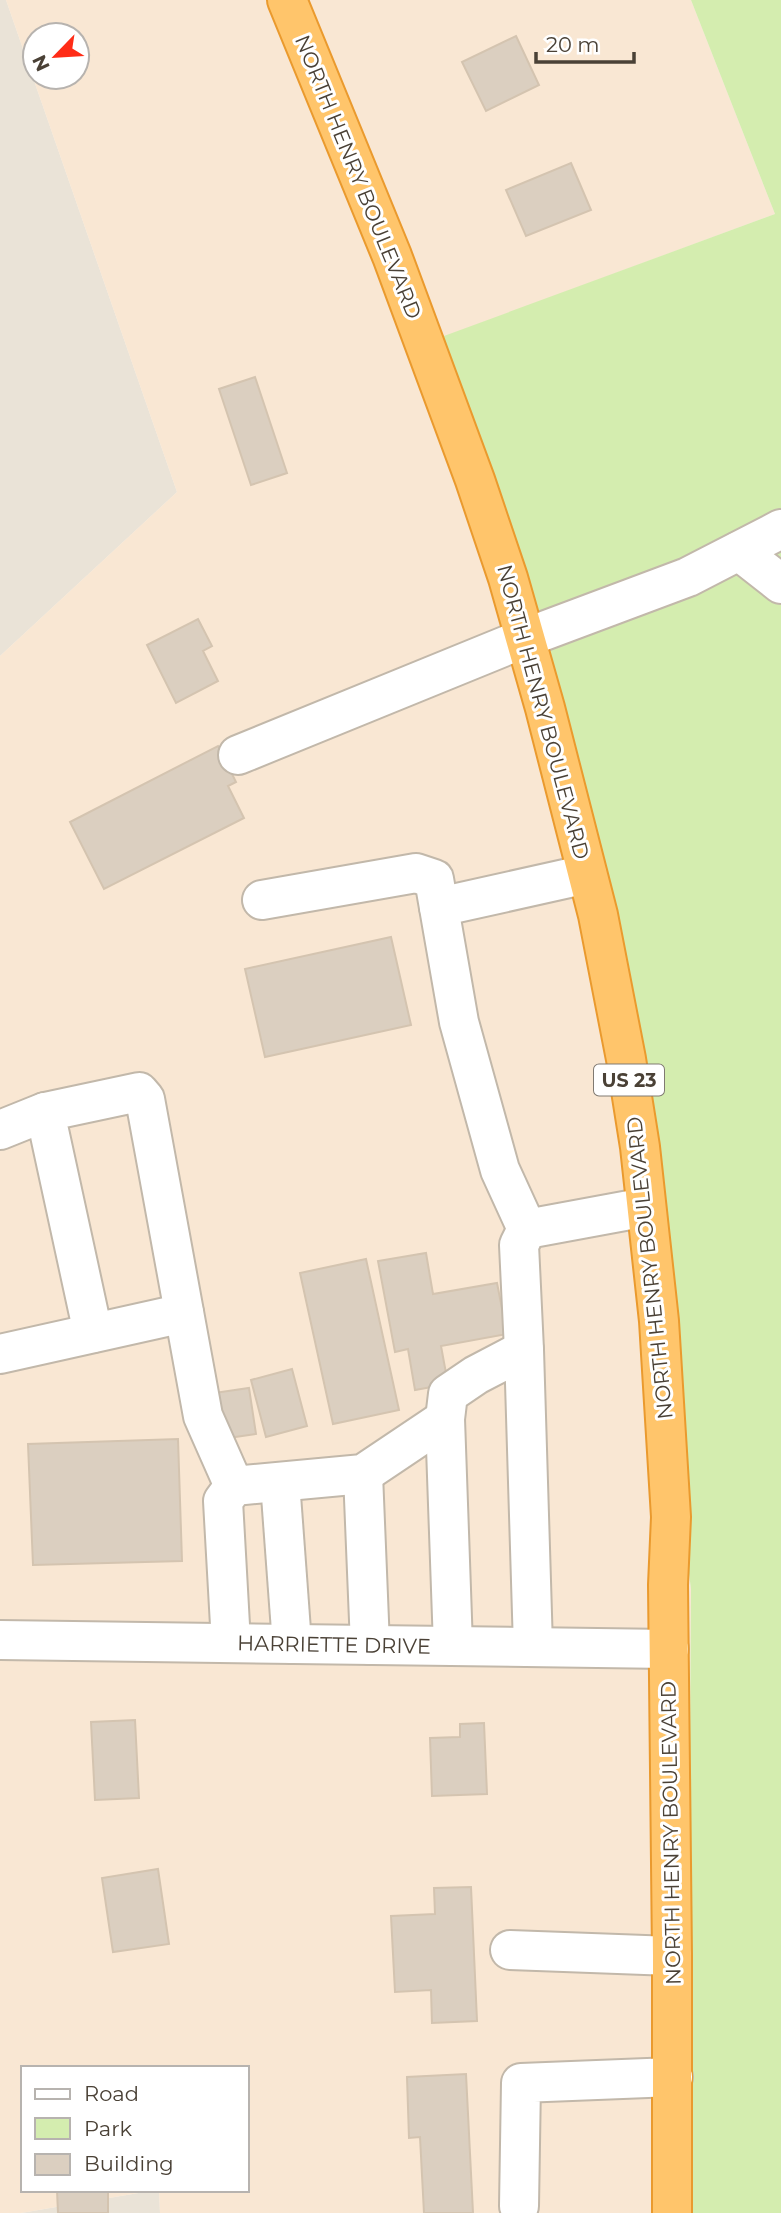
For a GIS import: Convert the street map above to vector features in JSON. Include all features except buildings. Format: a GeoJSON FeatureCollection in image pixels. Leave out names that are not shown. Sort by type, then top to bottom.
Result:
{"type":"FeatureCollection","features":[{"type":"Feature","properties":{"kind":"highway","name":"NORTH HENRY BOULEVARD"},"geometry":{"type":"LineString","coordinates":[[287,0],[392,256],[475,480],[525,638],[558,755],[598,915],[624,1047],[640,1147],[659,1321],[671,1517],[668,1585],[672,2213]]}},
{"type":"Feature","properties":{"kind":"street"},"geometry":{"type":"LineString","coordinates":[[238,755],[525,638],[688,577],[781,529]]}},
{"type":"Feature","properties":{"kind":"street"},"geometry":{"type":"LineString","coordinates":[[738,551],[781,584]]}},
{"type":"Feature","properties":{"kind":"street"},"geometry":{"type":"LineString","coordinates":[[262,900],[416,873],[434,879],[462,1034],[500,1170],[527,1229]]}},
{"type":"Feature","properties":{"kind":"street"},"geometry":{"type":"LineString","coordinates":[[439,907],[587,874]]}},
{"type":"Feature","properties":{"kind":"street"},"geometry":{"type":"LineString","coordinates":[[0,1130],[45,1112],[139,1092],[145,1100],[203,1416],[234,1486]]}},
{"type":"Feature","properties":{"kind":"street"},"geometry":{"type":"LineString","coordinates":[[45,1112],[93,1333]]}},
{"type":"Feature","properties":{"kind":"street"},"geometry":{"type":"LineString","coordinates":[[527,1229],[646,1207]]}},
{"type":"Feature","properties":{"kind":"street"},"geometry":{"type":"LineString","coordinates":[[527,1229],[519,1245],[533,1647]]}},
{"type":"Feature","properties":{"kind":"street"},"geometry":{"type":"LineString","coordinates":[[0,1354],[184,1312]]}},
{"type":"Feature","properties":{"kind":"street"},"geometry":{"type":"LineString","coordinates":[[453,1646],[444,1419],[448,1394],[476,1375],[524,1350]]}},
{"type":"Feature","properties":{"kind":"street"},"geometry":{"type":"LineString","coordinates":[[231,1643],[223,1501],[234,1486],[363,1474],[444,1419]]}},
{"type":"Feature","properties":{"kind":"street"},"geometry":{"type":"LineString","coordinates":[[363,1474],[370,1645]]}},
{"type":"Feature","properties":{"kind":"street"},"geometry":{"type":"LineString","coordinates":[[280,1482],[292,1644]]}},
{"type":"Feature","properties":{"kind":"street","name":"HARRIETTE DRIVE"},"geometry":{"type":"LineString","coordinates":[[0,1640],[669,1649]]}},
{"type":"Feature","properties":{"kind":"street"},"geometry":{"type":"LineString","coordinates":[[510,1950],[672,1956]]}},
{"type":"Feature","properties":{"kind":"street"},"geometry":{"type":"LineString","coordinates":[[519,2206],[521,2083],[673,2077]]}},
{"type":"Feature","properties":{"kind":"shaded area"},"geometry":{"type":"Polygon","coordinates":[[[0,0],[6,0],[21,43],[21,91],[38,91],[177,492],[0,656],[0,0]]]}},
{"type":"Feature","properties":{"kind":"shaded area"},"geometry":{"type":"Polygon","coordinates":[[[6,0],[691,0],[775,214],[414,348],[543,658],[639,1188],[691,1589],[687,2213],[160,2213],[159,2192],[248,2192],[248,2066],[21,2066],[21,2192],[144,2192],[21,2213],[0,2213],[0,656],[177,492],[38,91],[91,91],[91,21],[21,21],[21,43],[6,0]]]}},
{"type":"Feature","properties":{"kind":"shaded area"},"geometry":{"type":"Polygon","coordinates":[[[147,2192],[159,2192],[160,2213],[21,2213],[147,2192]]]}},
{"type":"Feature","properties":{"kind":"green space"},"geometry":{"type":"Polygon","coordinates":[[[691,0],[781,0],[781,2213],[687,2213],[691,1589],[639,1188],[612,948],[414,347],[775,214],[691,0]]]}}]}
